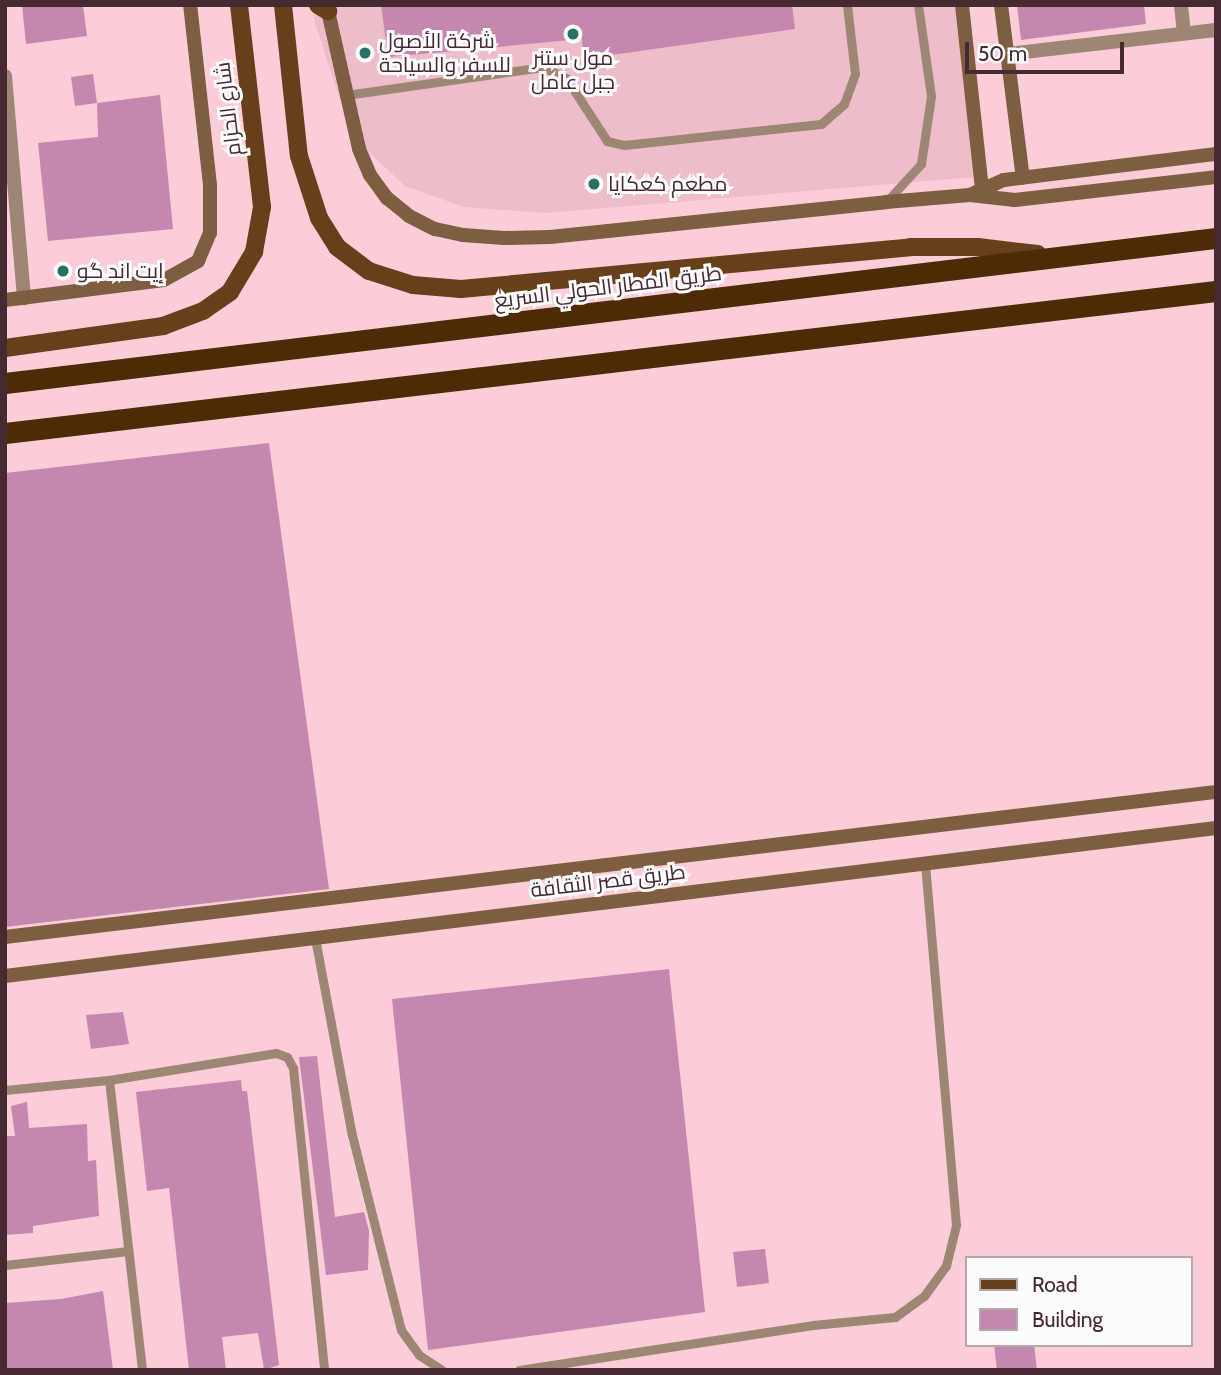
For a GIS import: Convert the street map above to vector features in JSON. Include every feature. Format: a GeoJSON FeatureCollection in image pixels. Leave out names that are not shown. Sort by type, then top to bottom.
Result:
{"type":"FeatureCollection","features":[{"type":"Feature","properties":{"kind":"highway","name":"طريق المطار الحولي السريع"},"geometry":{"type":"LineString","coordinates":[[5,383],[1216,239]]}},
{"type":"Feature","properties":{"kind":"highway"},"geometry":{"type":"LineString","coordinates":[[5,433],[1216,291]]}},
{"type":"Feature","properties":{"kind":"main road","name":"شارع الحزام"},"geometry":{"type":"LineString","coordinates":[[5,348],[163,326],[202,311],[230,292],[254,252],[262,207],[239,5]]}},
{"type":"Feature","properties":{"kind":"main road"},"geometry":{"type":"LineString","coordinates":[[283,5],[299,156],[315,206],[337,247],[369,271],[413,285],[461,289],[910,247],[978,247],[1062,257]]}},
{"type":"Feature","properties":{"kind":"street"},"geometry":{"type":"LineString","coordinates":[[5,300],[164,280],[198,261],[210,233],[210,185],[190,5]]}},
{"type":"Feature","properties":{"kind":"street"},"geometry":{"type":"LineString","coordinates":[[962,5],[976,192]]}},
{"type":"Feature","properties":{"kind":"street"},"geometry":{"type":"LineString","coordinates":[[1001,5],[1023,178]]}},
{"type":"Feature","properties":{"kind":"street"},"geometry":{"type":"LineString","coordinates":[[1181,5],[1184,33]]}},
{"type":"Feature","properties":{"kind":"street"},"geometry":{"type":"LineString","coordinates":[[325,7],[359,149],[370,175],[387,198],[418,221],[435,229],[463,235],[505,239],[550,237],[887,202],[976,192],[1023,178],[1216,154]]}},
{"type":"Feature","properties":{"kind":"street"},"geometry":{"type":"LineString","coordinates":[[1008,54],[1216,30]]}},
{"type":"Feature","properties":{"kind":"street"},"geometry":{"type":"LineString","coordinates":[[6,83],[24,298]]}},
{"type":"Feature","properties":{"kind":"street"},"geometry":{"type":"LineString","coordinates":[[976,192],[1016,200],[1216,177]]}},
{"type":"Feature","properties":{"kind":"street","name":"طريق قصر الثقافة"},"geometry":{"type":"LineString","coordinates":[[5,937],[1216,792]]}},
{"type":"Feature","properties":{"kind":"street","name":"طريق قصر الثقافة"},"geometry":{"type":"LineString","coordinates":[[5,976],[1216,828]]}},
{"type":"Feature","properties":{"kind":"lane"},"geometry":{"type":"LineString","coordinates":[[346,95],[543,67],[566,78],[607,141],[624,145],[821,124],[844,104],[855,74],[847,5]]}},
{"type":"Feature","properties":{"kind":"lane"},"geometry":{"type":"LineString","coordinates":[[887,202],[921,164],[931,96],[918,5]]}},
{"type":"Feature","properties":{"kind":"lane"},"geometry":{"type":"LineString","coordinates":[[519,1370],[813,1325],[895,1317],[924,1296],[946,1266],[956,1225],[925,863]]}},
{"type":"Feature","properties":{"kind":"lane"},"geometry":{"type":"LineString","coordinates":[[315,938],[352,1135],[401,1330],[419,1355],[442,1370]]}},
{"type":"Feature","properties":{"kind":"lane"},"geometry":{"type":"LineString","coordinates":[[5,1090],[109,1080],[276,1053],[287,1057],[293,1068],[324,1370]]}},
{"type":"Feature","properties":{"kind":"lane"},"geometry":{"type":"LineString","coordinates":[[109,1080],[142,1370]]}},
{"type":"Feature","properties":{"kind":"lane"},"geometry":{"type":"LineString","coordinates":[[5,1265],[128,1251]]}},
{"type":"Feature","properties":{"kind":"shaded area"},"geometry":{"type":"Polygon","coordinates":[[[313,5],[955,5],[974,177],[546,213],[464,207],[405,186],[352,136],[315,23],[313,5]]]}},
{"type":"Feature","properties":{"kind":"building"},"geometry":{"type":"Polygon","coordinates":[[[22,5],[83,5],[87,36],[26,44],[22,5]]]}},
{"type":"Feature","properties":{"kind":"building","name":"مول ستنر جبل عامل"},"geometry":{"type":"Polygon","coordinates":[[[381,5],[792,5],[795,29],[583,59],[582,39],[388,57],[381,5]]]}},
{"type":"Feature","properties":{"kind":"building"},"geometry":{"type":"Polygon","coordinates":[[[1017,5],[1144,5],[1146,24],[1021,40],[1017,5]]]}},
{"type":"Feature","properties":{"kind":"building"},"geometry":{"type":"Polygon","coordinates":[[[93,74],[97,103],[75,106],[71,77],[93,74]]]}},
{"type":"Feature","properties":{"kind":"building"},"geometry":{"type":"Polygon","coordinates":[[[160,95],[173,229],[48,241],[38,143],[98,137],[97,103],[160,95]]]}},
{"type":"Feature","properties":{"kind":"building"},"geometry":{"type":"Polygon","coordinates":[[[269,443],[329,889],[5,927],[5,473],[269,443]]]}},
{"type":"Feature","properties":{"kind":"building"},"geometry":{"type":"Polygon","coordinates":[[[669,969],[705,1312],[428,1350],[392,999],[669,969]]]}},
{"type":"Feature","properties":{"kind":"building"},"geometry":{"type":"Polygon","coordinates":[[[123,1012],[129,1044],[91,1049],[86,1015],[123,1012]]]}},
{"type":"Feature","properties":{"kind":"building"},"geometry":{"type":"Polygon","coordinates":[[[317,1056],[335,1217],[364,1212],[369,1231],[368,1270],[326,1275],[299,1057],[317,1056]]]}},
{"type":"Feature","properties":{"kind":"building"},"geometry":{"type":"Polygon","coordinates":[[[241,1080],[242,1091],[247,1091],[279,1365],[264,1370],[258,1333],[222,1337],[226,1370],[189,1370],[169,1188],[147,1191],[136,1092],[241,1080]]]}},
{"type":"Feature","properties":{"kind":"building"},"geometry":{"type":"Polygon","coordinates":[[[27,1102],[29,1128],[87,1124],[88,1161],[96,1160],[99,1216],[33,1226],[33,1233],[5,1235],[5,1136],[15,1136],[11,1106],[27,1102]]]}},
{"type":"Feature","properties":{"kind":"building"},"geometry":{"type":"Polygon","coordinates":[[[765,1249],[769,1283],[737,1287],[733,1252],[765,1249]]]}},
{"type":"Feature","properties":{"kind":"building"},"geometry":{"type":"Polygon","coordinates":[[[103,1291],[113,1370],[5,1370],[5,1303],[61,1299],[103,1291]]]}},
{"type":"Feature","properties":{"kind":"building"},"geometry":{"type":"Polygon","coordinates":[[[994,1347],[1034,1347],[1037,1370],[997,1370],[994,1347]]]}},
{"type":"Feature","properties":{"kind":"place","name":"مول ستنر جبل عامل"},"geometry":{"type":"Point","coordinates":[573,34]}},
{"type":"Feature","properties":{"kind":"place","name":"شركة الأصول للسفر والسياحة"},"geometry":{"type":"Point","coordinates":[365,53]}},
{"type":"Feature","properties":{"kind":"place","name":"مطعم كعكايا"},"geometry":{"type":"Point","coordinates":[594,184]}},
{"type":"Feature","properties":{"kind":"place","name":"إيت اند گو"},"geometry":{"type":"Point","coordinates":[63,271]}}]}
